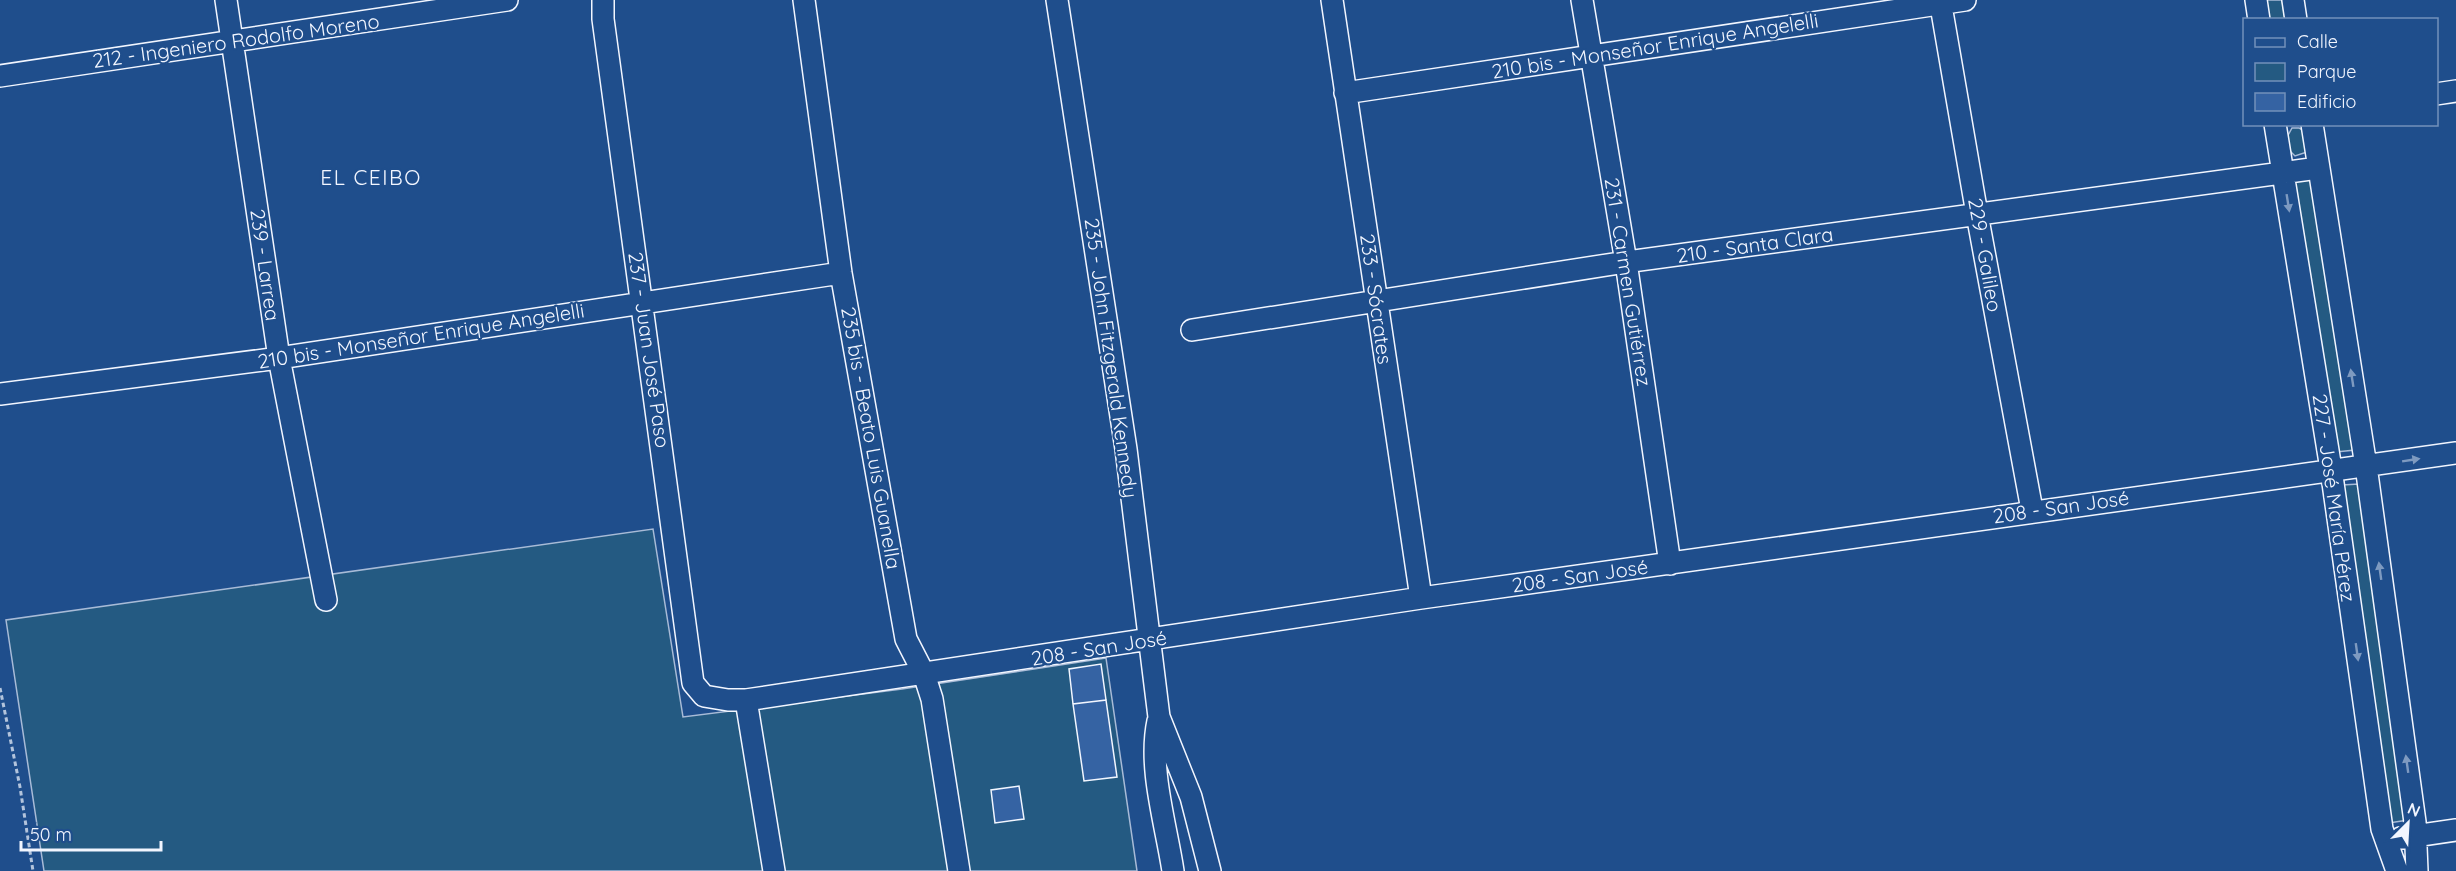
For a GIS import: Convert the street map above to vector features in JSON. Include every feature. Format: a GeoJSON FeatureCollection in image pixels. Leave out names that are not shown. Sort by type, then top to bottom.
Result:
{"type":"FeatureCollection","features":[{"type":"Feature","properties":{"kind":"street","name":"239 - Larrea"},"geometry":{"type":"LineString","coordinates":[[226,0],[279,358],[326,600]]}},
{"type":"Feature","properties":{"kind":"street","name":"212 - Ingeniero Rodolfo Moreno"},"geometry":{"type":"LineString","coordinates":[[0,76],[507,0]]}},
{"type":"Feature","properties":{"kind":"street","name":"237 - Juan José Paso"},"geometry":{"type":"LineString","coordinates":[[603,0],[603,19],[693,683],[704,696]]}},
{"type":"Feature","properties":{"kind":"street","name":"235 bis - Beato Luis Guanella"},"geometry":{"type":"LineString","coordinates":[[804,0],[842,273],[906,639],[924,674],[932,699],[960,871]]}},
{"type":"Feature","properties":{"kind":"street","name":"235 - John Fitzgerald Kennedy"},"geometry":{"type":"LineString","coordinates":[[1057,0],[1126,449],[1159,717],[1191,797],[1210,871]]}},
{"type":"Feature","properties":{"kind":"street","name":"233 - Sócrates"},"geometry":{"type":"LineString","coordinates":[[1332,0],[1421,598]]}},
{"type":"Feature","properties":{"kind":"street","name":"231 - Carmen Gutiérrez"},"geometry":{"type":"LineString","coordinates":[[1582,0],[1626,262],[1670,564]]}},
{"type":"Feature","properties":{"kind":"street","name":"210 bis - Monseñor Enrique Angelelli"},"geometry":{"type":"LineString","coordinates":[[1346,93],[1965,0]]}},
{"type":"Feature","properties":{"kind":"street"},"geometry":{"type":"LineString","coordinates":[[2256,0],[2259,18]]}},
{"type":"Feature","properties":{"kind":"street"},"geometry":{"type":"LineString","coordinates":[[2293,0],[2296,18]]}},
{"type":"Feature","properties":{"kind":"street","name":"229 - Galileo"},"geometry":{"type":"LineString","coordinates":[[1940,2],[2032,510]]}},
{"type":"Feature","properties":{"kind":"street"},"geometry":{"type":"LineString","coordinates":[[2438,94],[2456,92]]}},
{"type":"Feature","properties":{"kind":"street","name":"227 - José María Pérez"},"geometry":{"type":"LineString","coordinates":[[2276,126],[2331,469],[2382,829],[2397,871]]}},
{"type":"Feature","properties":{"kind":"street","name":"227 - José María Pérez"},"geometry":{"type":"LineString","coordinates":[[2312,126],[2366,466],[2415,836],[2417,871]]}},
{"type":"Feature","properties":{"kind":"street","name":"210 - Santa Clara"},"geometry":{"type":"LineString","coordinates":[[1192,330],[1626,262],[2318,168]]}},
{"type":"Feature","properties":{"kind":"street","name":"210 bis - Monseñor Enrique Angelelli"},"geometry":{"type":"LineString","coordinates":[[0,394],[279,358],[842,273]]}},
{"type":"Feature","properties":{"kind":"street","name":"208 - San José"},"geometry":{"type":"LineString","coordinates":[[704,696],[746,700],[1150,641],[1421,598],[1868,537],[2032,510],[2456,453]]}},
{"type":"Feature","properties":{"kind":"street"},"geometry":{"type":"LineString","coordinates":[[746,700],[774,871]]}},
{"type":"Feature","properties":{"kind":"street","name":"235 - John Fitzgerald Kennedy"},"geometry":{"type":"LineString","coordinates":[[1159,717],[1155,735],[1158,779],[1173,871]]}},
{"type":"Feature","properties":{"kind":"street"},"geometry":{"type":"LineString","coordinates":[[2386,840],[2456,830]]}},
{"type":"Feature","properties":{"kind":"path"},"geometry":{"type":"LineString","coordinates":[[0,688],[20,786],[33,871]]}},
{"type":"Feature","properties":{"kind":"green space"},"geometry":{"type":"Polygon","coordinates":[[[2264,0],[2282,0],[2285,18],[2267,18],[2264,0]]]}},
{"type":"Feature","properties":{"kind":"green space"},"geometry":{"type":"Polygon","coordinates":[[[2292,128],[2305,131],[2307,152],[2295,156],[2288,149],[2286,139],[2292,128]]]}},
{"type":"Feature","properties":{"kind":"green space"},"geometry":{"type":"Polygon","coordinates":[[[2312,178],[2355,450],[2336,452],[2295,181],[2312,178]]]}},
{"type":"Feature","properties":{"kind":"green space"},"geometry":{"type":"Polygon","coordinates":[[[2359,484],[2408,820],[2389,823],[2342,485],[2359,484]]]}},
{"type":"Feature","properties":{"kind":"green space"},"geometry":{"type":"Polygon","coordinates":[[[653,529],[683,717],[902,689],[1106,658],[1137,871],[44,871],[6,620],[653,529]]]}},
{"type":"Feature","properties":{"kind":"building"},"geometry":{"type":"Polygon","coordinates":[[[1101,664],[1106,700],[1073,704],[1069,669],[1101,664]]]}},
{"type":"Feature","properties":{"kind":"building"},"geometry":{"type":"Polygon","coordinates":[[[1106,700],[1117,777],[1084,781],[1073,704],[1106,700]]]}},
{"type":"Feature","properties":{"kind":"building"},"geometry":{"type":"Polygon","coordinates":[[[1019,786],[1024,819],[995,823],[991,790],[1019,786]]]}},
{"type":"Feature","properties":{"kind":"district","name":"EL CEIBO"},"geometry":{"type":"Point","coordinates":[371,178]}}]}
